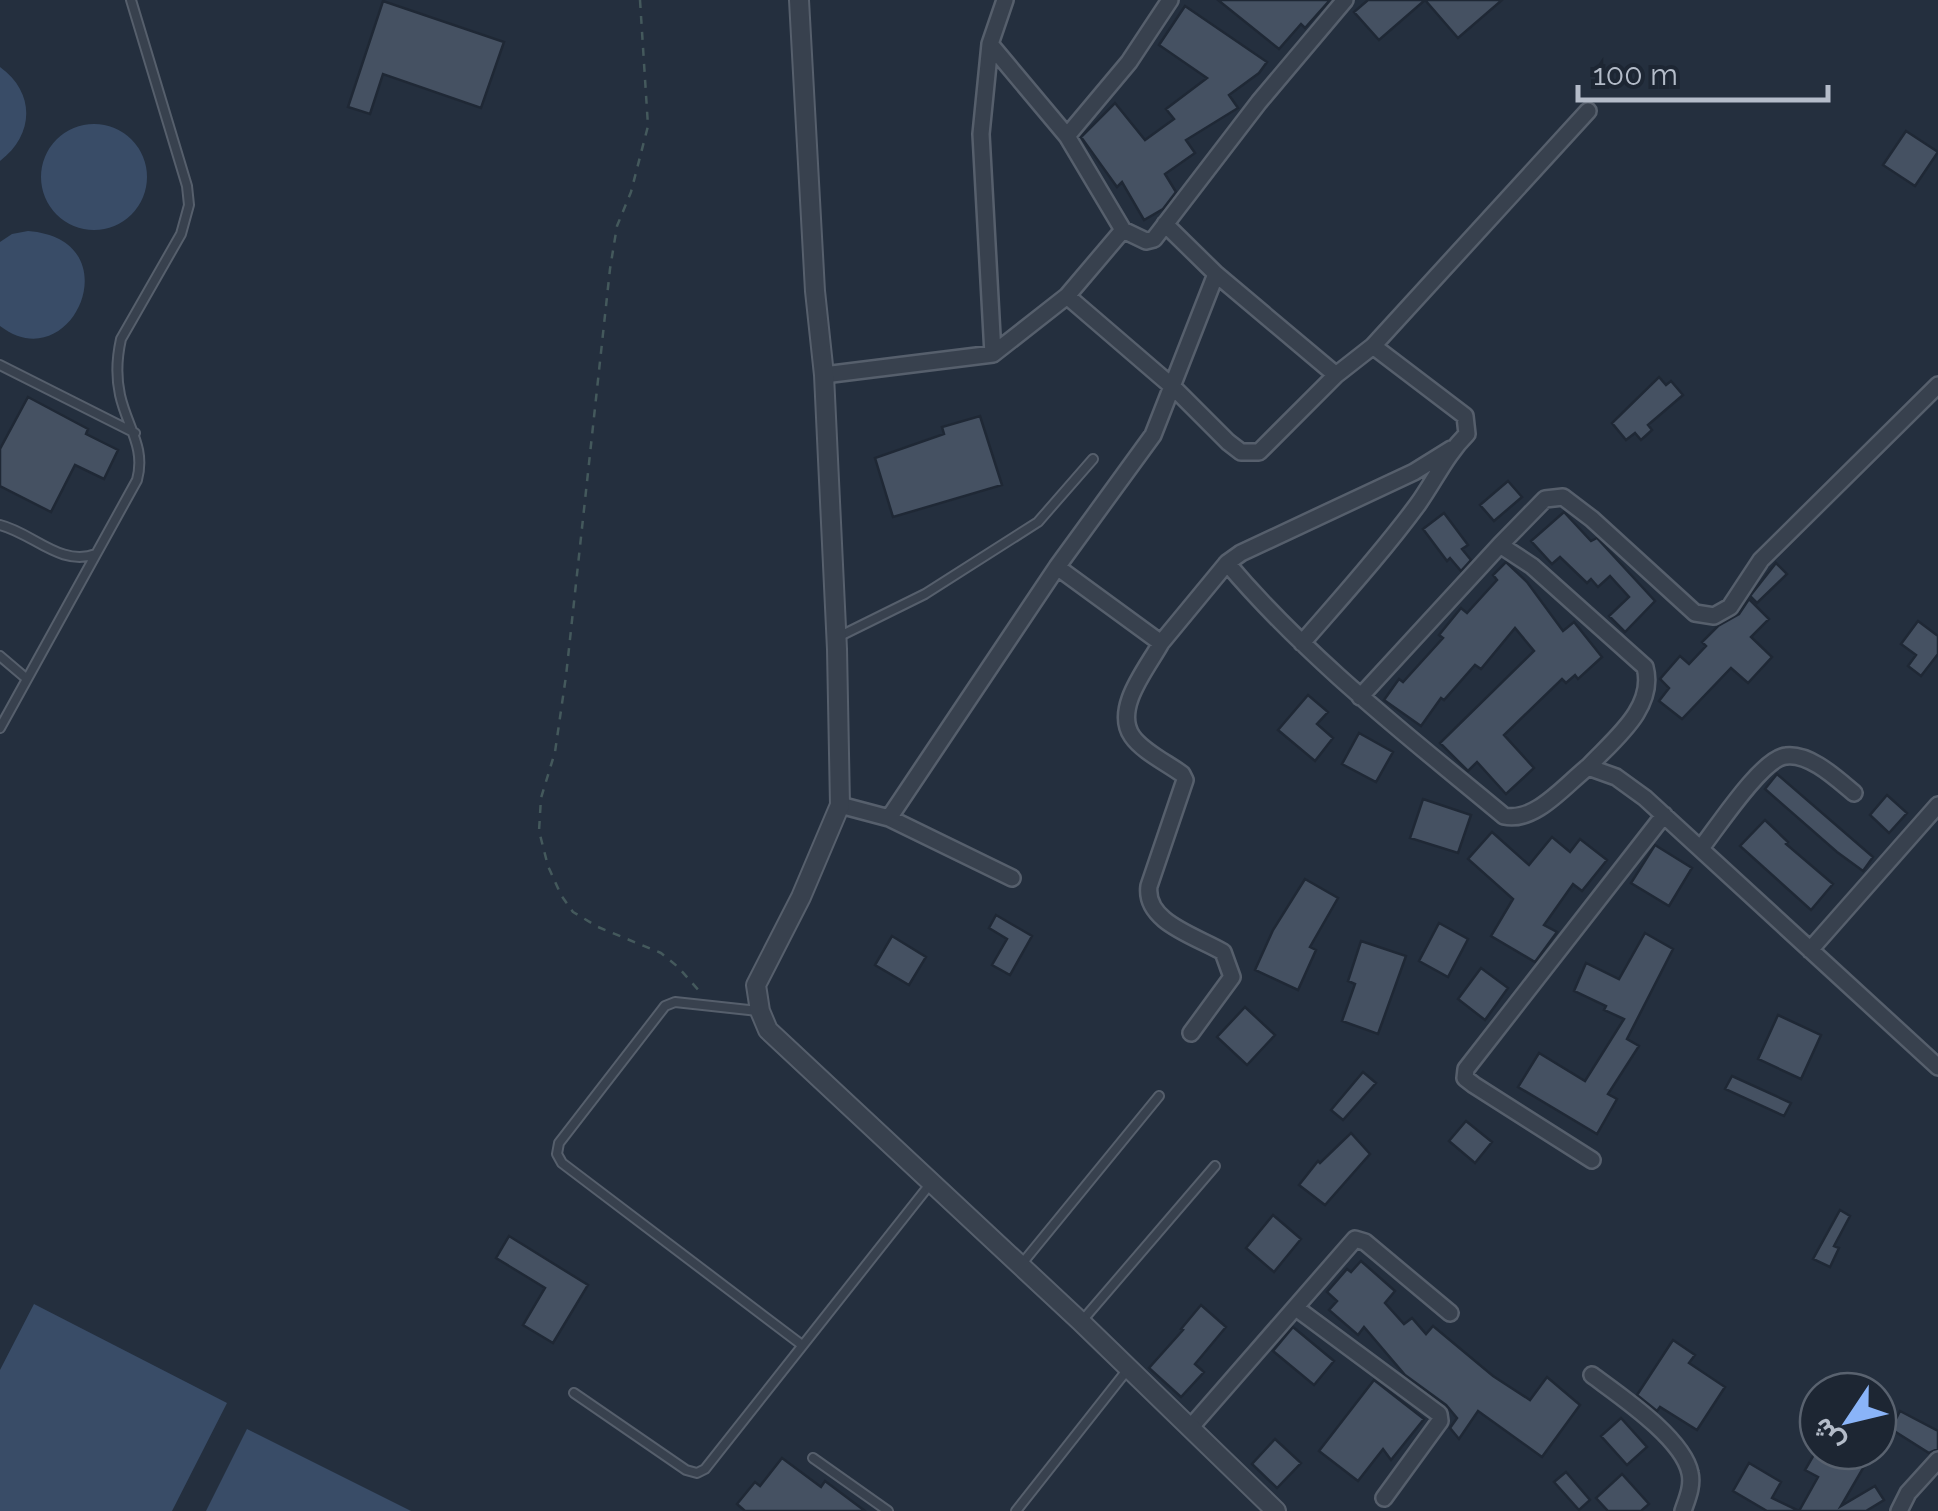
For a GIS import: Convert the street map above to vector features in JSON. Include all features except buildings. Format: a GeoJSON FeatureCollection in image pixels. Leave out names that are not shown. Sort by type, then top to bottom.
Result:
{"type":"FeatureCollection","features":[{"type":"Feature","properties":{"kind":"street"},"geometry":{"type":"LineString","coordinates":[[799,0],[815,291],[824,375],[840,805],[801,897],[756,985],[760,1011],[768,1030],[1081,1322],[1276,1511]]}},
{"type":"Feature","properties":{"kind":"street"},"geometry":{"type":"LineString","coordinates":[[993,354],[981,134],[990,44],[1006,0]]}},
{"type":"Feature","properties":{"kind":"street"},"geometry":{"type":"LineString","coordinates":[[1067,136],[1129,62],[1170,0]]}},
{"type":"Feature","properties":{"kind":"street"},"geometry":{"type":"LineString","coordinates":[[990,44],[1067,136],[1123,230],[1151,241],[1259,102],[1345,0]]}},
{"type":"Feature","properties":{"kind":"street"},"geometry":{"type":"LineString","coordinates":[[1066,296],[1174,388],[1241,452],[1259,452],[1336,374],[1373,346],[1588,112]]}},
{"type":"Feature","properties":{"kind":"street"},"geometry":{"type":"LineString","coordinates":[[1165,224],[1216,274],[1336,374]]}},
{"type":"Feature","properties":{"kind":"street"},"geometry":{"type":"LineString","coordinates":[[824,375],[993,354],[1066,296],[1123,230]]}},
{"type":"Feature","properties":{"kind":"street"},"geometry":{"type":"LineString","coordinates":[[890,818],[1057,568],[1153,435],[1216,274]]}},
{"type":"Feature","properties":{"kind":"street"},"geometry":{"type":"LineString","coordinates":[[1302,644],[1420,501],[1451,450],[1467,434],[1465,416],[1373,346]]}},
{"type":"Feature","properties":{"kind":"street"},"geometry":{"type":"LineString","coordinates":[[1360,697],[1545,499],[1564,497],[1695,614],[1714,616],[1730,607],[1761,560],[1938,384]]}},
{"type":"Feature","properties":{"kind":"street"},"geometry":{"type":"LineString","coordinates":[[1191,1034],[1232,977],[1223,952],[1154,914],[1147,899],[1148,886],[1185,780],[1132,738],[1125,720],[1128,703],[1161,643],[1227,563],[1451,450]]}},
{"type":"Feature","properties":{"kind":"street"},"geometry":{"type":"LineString","coordinates":[[1227,563],[1302,644],[1360,697],[1504,816],[1516,819],[1530,814],[1588,766],[1635,715],[1648,680],[1645,668],[1532,566],[1500,546]]}},
{"type":"Feature","properties":{"kind":"street"},"geometry":{"type":"LineString","coordinates":[[1057,568],[1161,643]]}},
{"type":"Feature","properties":{"kind":"street"},"geometry":{"type":"LineString","coordinates":[[1702,848],[1767,766],[1783,756],[1794,756],[1825,770],[1854,794]]}},
{"type":"Feature","properties":{"kind":"street"},"geometry":{"type":"LineString","coordinates":[[1588,766],[1616,776],[1664,815],[1938,1067]]}},
{"type":"Feature","properties":{"kind":"street"},"geometry":{"type":"LineString","coordinates":[[840,805],[890,818],[1012,878]]}},
{"type":"Feature","properties":{"kind":"street"},"geometry":{"type":"LineString","coordinates":[[1810,950],[1938,805]]}},
{"type":"Feature","properties":{"kind":"street"},"geometry":{"type":"LineString","coordinates":[[1592,1160],[1474,1086],[1465,1078],[1466,1069],[1664,815]]}},
{"type":"Feature","properties":{"kind":"street"},"geometry":{"type":"LineString","coordinates":[[1190,1428],[1355,1239],[1365,1242],[1450,1313]]}},
{"type":"Feature","properties":{"kind":"street"},"geometry":{"type":"LineString","coordinates":[[1296,1308],[1439,1414],[1440,1421],[1384,1498]]}},
{"type":"Feature","properties":{"kind":"street"},"geometry":{"type":"LineString","coordinates":[[1592,1375],[1656,1424],[1684,1460],[1690,1473],[1690,1492],[1683,1511]]}},
{"type":"Feature","properties":{"kind":"street"},"geometry":{"type":"LineString","coordinates":[[1898,1511],[1908,1492],[1938,1460]]}},
{"type":"Feature","properties":{"kind":"lane"},"geometry":{"type":"LineString","coordinates":[[0,728],[137,480],[142,460],[118,381],[121,339],[181,234],[189,205],[187,186],[131,0]]}},
{"type":"Feature","properties":{"kind":"lane"},"geometry":{"type":"LineString","coordinates":[[0,366],[135,434]]}},
{"type":"Feature","properties":{"kind":"lane"},"geometry":{"type":"LineString","coordinates":[[836,638],[925,594],[1038,522],[1093,459]]}},
{"type":"Feature","properties":{"kind":"lane"},"geometry":{"type":"LineString","coordinates":[[0,525],[18,529],[68,557],[83,559],[96,554]]}},
{"type":"Feature","properties":{"kind":"lane"},"geometry":{"type":"LineString","coordinates":[[0,656],[27,679]]}},
{"type":"Feature","properties":{"kind":"lane"},"geometry":{"type":"LineString","coordinates":[[760,1011],[675,1002],[665,1006],[559,1143],[558,1154],[562,1163],[802,1345]]}},
{"type":"Feature","properties":{"kind":"lane"},"geometry":{"type":"LineString","coordinates":[[1020,1266],[1160,1096]]}},
{"type":"Feature","properties":{"kind":"lane"},"geometry":{"type":"LineString","coordinates":[[1081,1322],[1215,1166]]}},
{"type":"Feature","properties":{"kind":"lane"},"geometry":{"type":"LineString","coordinates":[[574,1393],[686,1470],[696,1474],[706,1469],[931,1183]]}},
{"type":"Feature","properties":{"kind":"lane"},"geometry":{"type":"LineString","coordinates":[[1016,1511],[1128,1368]]}},
{"type":"Feature","properties":{"kind":"lane"},"geometry":{"type":"LineString","coordinates":[[812,1458],[888,1511]]}},
{"type":"Feature","properties":{"kind":"path"},"geometry":{"type":"LineString","coordinates":[[640,0],[648,126],[631,192],[617,226],[610,270],[566,676],[539,831],[548,866],[573,912],[598,927],[661,953],[712,1006]]}},
{"type":"Feature","properties":{"kind":"water"},"geometry":{"type":"Polygon","coordinates":[[[0,67],[20,89],[26,114],[19,139],[0,161],[0,67]]]}},
{"type":"Feature","properties":{"kind":"water"},"geometry":{"type":"Polygon","coordinates":[[[94,124],[114,128],[132,139],[143,157],[147,177],[143,197],[132,215],[114,226],[94,230],[74,226],[56,215],[45,197],[41,177],[45,157],[56,139],[74,128],[94,124]]]}},
{"type":"Feature","properties":{"kind":"water"},"geometry":{"type":"Polygon","coordinates":[[[28,231],[60,240],[78,257],[85,279],[81,302],[68,322],[50,335],[26,338],[0,326],[0,242],[12,234],[28,231]]]}},
{"type":"Feature","properties":{"kind":"water"},"geometry":{"type":"Polygon","coordinates":[[[34,1304],[227,1403],[172,1511],[0,1511],[0,1370],[34,1304]]]}},
{"type":"Feature","properties":{"kind":"water"},"geometry":{"type":"Polygon","coordinates":[[[247,1429],[411,1511],[206,1511],[247,1429]]]}}]}
